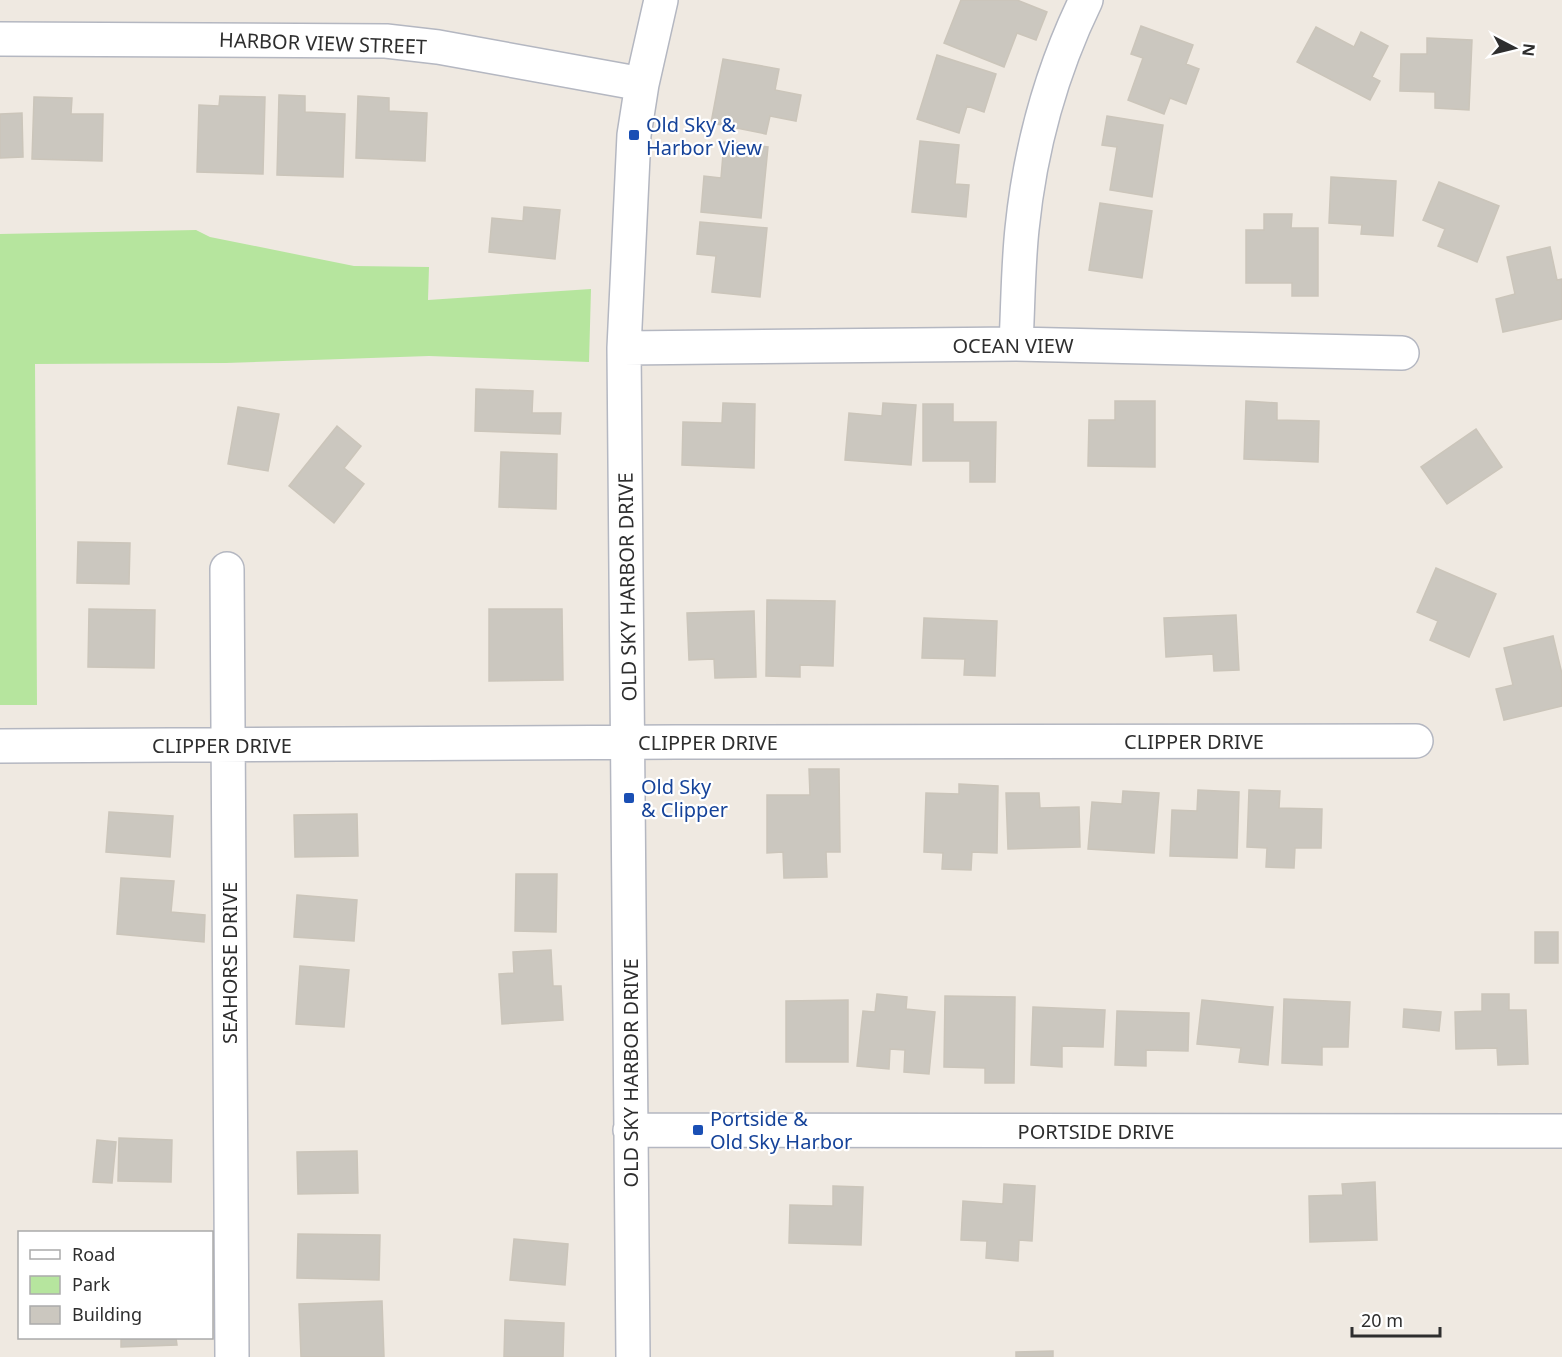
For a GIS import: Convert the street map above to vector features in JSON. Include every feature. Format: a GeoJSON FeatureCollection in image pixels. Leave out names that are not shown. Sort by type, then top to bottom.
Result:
{"type":"FeatureCollection","features":[{"type":"Feature","properties":{"kind":"street","name":"OLD SKY HARBOR DRIVE"},"geometry":{"type":"LineString","coordinates":[[633,1357],[624,348],[634,147],[642,84],[661,0]]}},
{"type":"Feature","properties":{"kind":"street"},"geometry":{"type":"LineString","coordinates":[[1016,344],[1022,229],[1032,159],[1051,86],[1086,0]]}},
{"type":"Feature","properties":{"kind":"street","name":"HARBOR VIEW STREET"},"geometry":{"type":"LineString","coordinates":[[0,39],[386,41],[438,46],[642,84]]}},
{"type":"Feature","properties":{"kind":"street","name":"OCEAN VIEW"},"geometry":{"type":"LineString","coordinates":[[624,348],[1016,344],[1402,352]]}},
{"type":"Feature","properties":{"kind":"street","name":"SEAHORSE DRIVE"},"geometry":{"type":"LineString","coordinates":[[227,569],[232,1357]]}},
{"type":"Feature","properties":{"kind":"street","name":"CLIPPER DRIVE"},"geometry":{"type":"LineString","coordinates":[[0,746],[1416,741]]}},
{"type":"Feature","properties":{"kind":"street","name":"PORTSIDE DRIVE"},"geometry":{"type":"LineString","coordinates":[[630,1130],[1562,1131]]}},
{"type":"Feature","properties":{"kind":"green space"},"geometry":{"type":"Polygon","coordinates":[[[196,230],[210,237],[354,266],[429,267],[428,300],[591,289],[589,362],[429,356],[226,363],[35,364],[37,705],[0,705],[0,234],[196,230]]]}},
{"type":"Feature","properties":{"kind":"building"},"geometry":{"type":"Polygon","coordinates":[[[961,0],[1017,0],[1047,12],[1036,40],[1017,33],[1004,67],[944,43],[961,0]]]}},
{"type":"Feature","properties":{"kind":"building"},"geometry":{"type":"Polygon","coordinates":[[[1141,26],[1193,45],[1186,64],[1199,69],[1186,104],[1170,98],[1164,114],[1128,100],[1143,58],[1131,54],[1141,26]]]}},
{"type":"Feature","properties":{"kind":"building"},"geometry":{"type":"Polygon","coordinates":[[[1316,27],[1354,47],[1361,32],[1388,46],[1372,77],[1380,81],[1370,100],[1297,62],[1316,27]]]}},
{"type":"Feature","properties":{"kind":"building"},"geometry":{"type":"Polygon","coordinates":[[[1427,38],[1472,40],[1469,110],[1435,108],[1435,92],[1400,91],[1401,54],[1427,54],[1427,38]]]}},
{"type":"Feature","properties":{"kind":"building"},"geometry":{"type":"Polygon","coordinates":[[[937,55],[996,74],[984,112],[967,106],[959,133],[917,119],[937,55]]]}},
{"type":"Feature","properties":{"kind":"building"},"geometry":{"type":"Polygon","coordinates":[[[723,59],[779,69],[775,90],[801,95],[796,121],[770,116],[766,134],[711,123],[723,59]]]}},
{"type":"Feature","properties":{"kind":"building"},"geometry":{"type":"Polygon","coordinates":[[[279,95],[305,96],[305,112],[345,114],[343,177],[277,175],[279,95]]]}},
{"type":"Feature","properties":{"kind":"building"},"geometry":{"type":"Polygon","coordinates":[[[220,96],[265,97],[263,174],[197,172],[199,105],[219,106],[220,96]]]}},
{"type":"Feature","properties":{"kind":"building"},"geometry":{"type":"Polygon","coordinates":[[[358,96],[389,98],[389,111],[427,113],[425,161],[356,158],[358,96]]]}},
{"type":"Feature","properties":{"kind":"building"},"geometry":{"type":"Polygon","coordinates":[[[34,97],[72,98],[71,114],[103,114],[102,161],[32,159],[34,97]]]}},
{"type":"Feature","properties":{"kind":"building"},"geometry":{"type":"Polygon","coordinates":[[[22,113],[23,157],[0,158],[0,114],[22,113]]]}},
{"type":"Feature","properties":{"kind":"building"},"geometry":{"type":"Polygon","coordinates":[[[1107,116],[1163,125],[1152,197],[1110,190],[1117,147],[1102,145],[1107,116]]]}},
{"type":"Feature","properties":{"kind":"building"},"geometry":{"type":"Polygon","coordinates":[[[920,141],[959,145],[955,184],[969,185],[966,217],[912,212],[920,141]]]}},
{"type":"Feature","properties":{"kind":"building"},"geometry":{"type":"Polygon","coordinates":[[[724,142],[768,147],[761,218],[701,212],[704,176],[721,178],[724,142]]]}},
{"type":"Feature","properties":{"kind":"building"},"geometry":{"type":"Polygon","coordinates":[[[1331,177],[1396,181],[1393,236],[1361,234],[1362,225],[1329,223],[1331,177]]]}},
{"type":"Feature","properties":{"kind":"building"},"geometry":{"type":"Polygon","coordinates":[[[1439,182],[1499,206],[1477,262],[1438,246],[1445,229],[1423,220],[1439,182]]]}},
{"type":"Feature","properties":{"kind":"building"},"geometry":{"type":"Polygon","coordinates":[[[1100,203],[1152,211],[1142,278],[1089,270],[1100,203]]]}},
{"type":"Feature","properties":{"kind":"building"},"geometry":{"type":"Polygon","coordinates":[[[524,207],[560,210],[555,259],[489,252],[492,218],[523,221],[524,207]]]}},
{"type":"Feature","properties":{"kind":"building"},"geometry":{"type":"Polygon","coordinates":[[[1264,214],[1292,214],[1291,228],[1318,228],[1318,296],[1292,296],[1292,283],[1246,283],[1246,230],[1264,230],[1264,214]]]}},
{"type":"Feature","properties":{"kind":"building"},"geometry":{"type":"Polygon","coordinates":[[[700,222],[767,228],[760,297],[712,292],[716,256],[697,254],[700,222]]]}},
{"type":"Feature","properties":{"kind":"building"},"geometry":{"type":"Polygon","coordinates":[[[1550,247],[1557,280],[1562,279],[1562,319],[1503,332],[1496,299],[1515,294],[1507,257],[1550,247]]]}},
{"type":"Feature","properties":{"kind":"building"},"geometry":{"type":"Polygon","coordinates":[[[476,389],[533,391],[532,413],[561,413],[560,434],[475,431],[476,389]]]}},
{"type":"Feature","properties":{"kind":"building"},"geometry":{"type":"Polygon","coordinates":[[[1115,401],[1155,401],[1155,467],[1088,466],[1089,420],[1115,420],[1115,401]]]}},
{"type":"Feature","properties":{"kind":"building"},"geometry":{"type":"Polygon","coordinates":[[[1246,401],[1277,403],[1277,420],[1319,421],[1318,462],[1244,459],[1246,401]]]}},
{"type":"Feature","properties":{"kind":"building"},"geometry":{"type":"Polygon","coordinates":[[[723,403],[755,404],[754,468],[682,465],[683,422],[722,423],[723,403]]]}},
{"type":"Feature","properties":{"kind":"building"},"geometry":{"type":"Polygon","coordinates":[[[883,403],[916,405],[911,465],[845,460],[849,413],[882,416],[883,403]]]}},
{"type":"Feature","properties":{"kind":"building"},"geometry":{"type":"Polygon","coordinates":[[[923,404],[953,404],[953,422],[996,422],[995,482],[970,482],[970,461],[923,461],[923,404]]]}},
{"type":"Feature","properties":{"kind":"building"},"geometry":{"type":"Polygon","coordinates":[[[238,407],[279,414],[268,471],[228,464],[238,407]]]}},
{"type":"Feature","properties":{"kind":"building"},"geometry":{"type":"Polygon","coordinates":[[[337,426],[361,446],[344,468],[364,484],[334,523],[289,486],[337,426]]]}},
{"type":"Feature","properties":{"kind":"building"},"geometry":{"type":"Polygon","coordinates":[[[1476,429],[1502,467],[1447,504],[1421,467],[1476,429]]]}},
{"type":"Feature","properties":{"kind":"building"},"geometry":{"type":"Polygon","coordinates":[[[501,452],[557,454],[556,509],[499,507],[501,452]]]}},
{"type":"Feature","properties":{"kind":"building"},"geometry":{"type":"Polygon","coordinates":[[[78,542],[130,543],[129,584],[77,583],[78,542]]]}},
{"type":"Feature","properties":{"kind":"building"},"geometry":{"type":"Polygon","coordinates":[[[1436,568],[1496,594],[1469,657],[1430,640],[1438,621],[1417,612],[1436,568]]]}},
{"type":"Feature","properties":{"kind":"building"},"geometry":{"type":"Polygon","coordinates":[[[767,600],[835,601],[833,666],[800,665],[800,677],[766,676],[767,600]]]}},
{"type":"Feature","properties":{"kind":"building"},"geometry":{"type":"Polygon","coordinates":[[[89,609],[155,610],[154,668],[88,667],[89,609]]]}},
{"type":"Feature","properties":{"kind":"building"},"geometry":{"type":"Polygon","coordinates":[[[489,609],[562,609],[563,680],[489,681],[489,609]]]}},
{"type":"Feature","properties":{"kind":"building"},"geometry":{"type":"Polygon","coordinates":[[[754,611],[756,677],[715,678],[714,659],[689,660],[687,613],[754,611]]]}},
{"type":"Feature","properties":{"kind":"building"},"geometry":{"type":"Polygon","coordinates":[[[1236,615],[1239,670],[1214,671],[1213,654],[1166,657],[1164,618],[1236,615]]]}},
{"type":"Feature","properties":{"kind":"building"},"geometry":{"type":"Polygon","coordinates":[[[924,618],[997,621],[995,676],[964,675],[965,659],[922,658],[924,618]]]}},
{"type":"Feature","properties":{"kind":"building"},"geometry":{"type":"Polygon","coordinates":[[[1553,636],[1562,674],[1562,706],[1504,720],[1496,689],[1513,685],[1504,648],[1553,636]]]}},
{"type":"Feature","properties":{"kind":"building"},"geometry":{"type":"Polygon","coordinates":[[[809,769],[839,769],[840,852],[826,852],[827,877],[784,878],[783,852],[767,853],[767,795],[810,795],[809,769]]]}},
{"type":"Feature","properties":{"kind":"building"},"geometry":{"type":"Polygon","coordinates":[[[959,784],[998,786],[997,853],[972,852],[971,870],[942,869],[943,853],[924,852],[926,793],[959,794],[959,784]]]}},
{"type":"Feature","properties":{"kind":"building"},"geometry":{"type":"Polygon","coordinates":[[[1198,790],[1239,792],[1237,858],[1170,856],[1172,810],[1197,811],[1198,790]]]}},
{"type":"Feature","properties":{"kind":"building"},"geometry":{"type":"Polygon","coordinates":[[[1249,790],[1280,791],[1279,808],[1322,809],[1321,848],[1295,848],[1294,868],[1266,867],[1267,848],[1247,847],[1249,790]]]}},
{"type":"Feature","properties":{"kind":"building"},"geometry":{"type":"Polygon","coordinates":[[[1123,791],[1159,793],[1154,853],[1088,849],[1092,802],[1122,804],[1123,791]]]}},
{"type":"Feature","properties":{"kind":"building"},"geometry":{"type":"Polygon","coordinates":[[[1006,793],[1039,793],[1040,808],[1079,807],[1080,847],[1008,849],[1006,793]]]}},
{"type":"Feature","properties":{"kind":"building"},"geometry":{"type":"Polygon","coordinates":[[[109,812],[173,816],[170,857],[106,852],[109,812]]]}},
{"type":"Feature","properties":{"kind":"building"},"geometry":{"type":"Polygon","coordinates":[[[357,814],[358,856],[295,857],[294,815],[357,814]]]}},
{"type":"Feature","properties":{"kind":"building"},"geometry":{"type":"Polygon","coordinates":[[[516,874],[557,874],[556,932],[515,931],[516,874]]]}},
{"type":"Feature","properties":{"kind":"building"},"geometry":{"type":"Polygon","coordinates":[[[121,878],[174,881],[171,912],[205,915],[204,942],[117,934],[121,878]]]}},
{"type":"Feature","properties":{"kind":"building"},"geometry":{"type":"Polygon","coordinates":[[[297,895],[357,900],[354,941],[294,937],[297,895]]]}},
{"type":"Feature","properties":{"kind":"building"},"geometry":{"type":"Polygon","coordinates":[[[1535,932],[1558,932],[1558,963],[1535,963],[1535,932]]]}},
{"type":"Feature","properties":{"kind":"building"},"geometry":{"type":"Polygon","coordinates":[[[551,950],[553,986],[561,986],[563,1020],[502,1024],[499,974],[514,973],[513,952],[551,950]]]}},
{"type":"Feature","properties":{"kind":"building"},"geometry":{"type":"Polygon","coordinates":[[[300,966],[349,970],[344,1027],[296,1024],[300,966]]]}},
{"type":"Feature","properties":{"kind":"building"},"geometry":{"type":"Polygon","coordinates":[[[877,994],[907,997],[906,1009],[935,1012],[929,1074],[904,1072],[905,1050],[890,1049],[889,1069],[857,1066],[863,1011],[875,1012],[877,994]]]}},
{"type":"Feature","properties":{"kind":"building"},"geometry":{"type":"Polygon","coordinates":[[[1482,994],[1509,994],[1509,1010],[1526,1010],[1528,1064],[1498,1065],[1497,1048],[1456,1049],[1455,1012],[1482,1011],[1482,994]]]}},
{"type":"Feature","properties":{"kind":"building"},"geometry":{"type":"Polygon","coordinates":[[[945,996],[1015,997],[1014,1083],[985,1083],[985,1068],[944,1067],[945,996]]]}},
{"type":"Feature","properties":{"kind":"building"},"geometry":{"type":"Polygon","coordinates":[[[1284,999],[1350,1002],[1348,1047],[1322,1047],[1322,1065],[1282,1063],[1284,999]]]}},
{"type":"Feature","properties":{"kind":"building"},"geometry":{"type":"Polygon","coordinates":[[[848,1000],[848,1062],[786,1062],[786,1001],[848,1000]]]}},
{"type":"Feature","properties":{"kind":"building"},"geometry":{"type":"Polygon","coordinates":[[[1202,1000],[1273,1007],[1268,1065],[1239,1062],[1241,1048],[1197,1044],[1202,1000]]]}},
{"type":"Feature","properties":{"kind":"building"},"geometry":{"type":"Polygon","coordinates":[[[1033,1007],[1105,1010],[1103,1047],[1062,1046],[1062,1067],[1031,1065],[1033,1007]]]}},
{"type":"Feature","properties":{"kind":"building"},"geometry":{"type":"Polygon","coordinates":[[[1404,1009],[1441,1012],[1439,1031],[1403,1027],[1404,1009]]]}},
{"type":"Feature","properties":{"kind":"building"},"geometry":{"type":"Polygon","coordinates":[[[1117,1011],[1189,1013],[1188,1051],[1146,1050],[1146,1066],[1115,1065],[1117,1011]]]}},
{"type":"Feature","properties":{"kind":"building"},"geometry":{"type":"Polygon","coordinates":[[[119,1138],[172,1140],[171,1182],[118,1181],[119,1138]]]}},
{"type":"Feature","properties":{"kind":"building"},"geometry":{"type":"Polygon","coordinates":[[[97,1140],[116,1142],[112,1183],[93,1182],[97,1140]]]}},
{"type":"Feature","properties":{"kind":"building"},"geometry":{"type":"Polygon","coordinates":[[[357,1151],[358,1193],[298,1194],[297,1152],[357,1151]]]}},
{"type":"Feature","properties":{"kind":"building"},"geometry":{"type":"Polygon","coordinates":[[[1375,1182],[1377,1240],[1310,1242],[1309,1196],[1343,1195],[1342,1184],[1375,1182]]]}},
{"type":"Feature","properties":{"kind":"building"},"geometry":{"type":"Polygon","coordinates":[[[1004,1184],[1035,1186],[1032,1241],[1019,1240],[1018,1261],[986,1258],[987,1241],[961,1240],[963,1201],[1003,1204],[1004,1184]]]}},
{"type":"Feature","properties":{"kind":"building"},"geometry":{"type":"Polygon","coordinates":[[[833,1186],[863,1187],[861,1245],[789,1243],[790,1205],[833,1206],[833,1186]]]}},
{"type":"Feature","properties":{"kind":"building"},"geometry":{"type":"Polygon","coordinates":[[[298,1234],[380,1235],[379,1280],[297,1278],[298,1234]]]}},
{"type":"Feature","properties":{"kind":"building"},"geometry":{"type":"Polygon","coordinates":[[[514,1239],[568,1244],[565,1285],[510,1280],[514,1239]]]}},
{"type":"Feature","properties":{"kind":"building"},"geometry":{"type":"Polygon","coordinates":[[[382,1301],[384,1357],[301,1357],[299,1304],[382,1301]]]}},
{"type":"Feature","properties":{"kind":"building"},"geometry":{"type":"Polygon","coordinates":[[[505,1320],[564,1323],[563,1357],[504,1357],[505,1320]]]}},
{"type":"Feature","properties":{"kind":"building"},"geometry":{"type":"Polygon","coordinates":[[[121,1339],[176,1339],[177,1345],[121,1347],[121,1339]]]}},
{"type":"Feature","properties":{"kind":"building"},"geometry":{"type":"Polygon","coordinates":[[[1053,1351],[1053,1357],[1016,1357],[1016,1352],[1053,1351]]]}},
{"type":"Feature","properties":{"kind":"place","name":"Old Sky & Harbor View"},"geometry":{"type":"Point","coordinates":[634,135]}},
{"type":"Feature","properties":{"kind":"place","name":"Old Sky & Clipper"},"geometry":{"type":"Point","coordinates":[629,798]}},
{"type":"Feature","properties":{"kind":"place","name":"Portside & Old Sky Harbor"},"geometry":{"type":"Point","coordinates":[698,1130]}}]}
